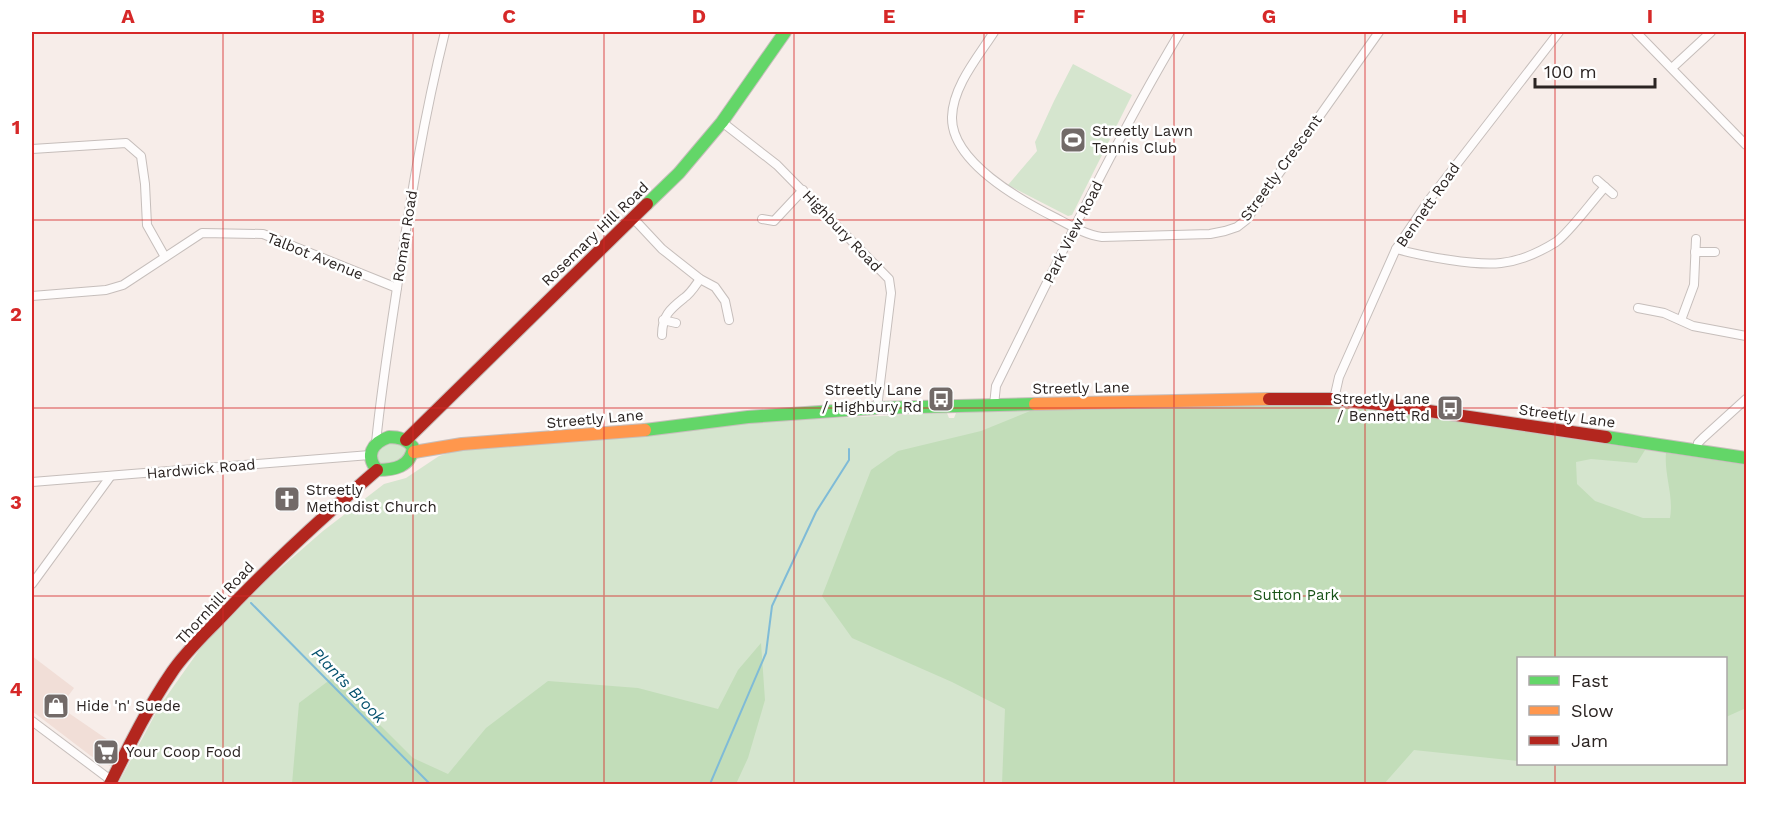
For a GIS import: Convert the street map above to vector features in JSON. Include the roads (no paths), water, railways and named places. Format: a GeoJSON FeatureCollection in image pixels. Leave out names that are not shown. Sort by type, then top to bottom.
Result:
{"type":"FeatureCollection","features":[{"type":"Feature","properties":{"kind":"main road","name":"Rosemary Hill Road"},"geometry":{"type":"LineString","coordinates":[[406,440],[679,173],[723,122],[783,32]]}},
{"type":"Feature","properties":{"kind":"main road","name":"Streetly Lane"},"geometry":{"type":"LineString","coordinates":[[414,452],[462,444],[630,432],[748,417],[877,408],[1294,398],[1334,399],[1399,407],[1746,458]]}},
{"type":"Feature","properties":{"kind":"main road"},"geometry":{"type":"LineString","coordinates":[[389,437],[406,440],[413,447],[414,452],[404,466],[389,471],[377,470],[372,465],[369,455],[376,442],[389,437]]}},
{"type":"Feature","properties":{"kind":"main road","name":"Thornhill Road"},"geometry":{"type":"LineString","coordinates":[[111,782],[153,703],[184,656],[264,572],[377,470]]}},
{"type":"Feature","properties":{"kind":"street","name":"Roman Road"},"geometry":{"type":"LineString","coordinates":[[376,442],[380,399],[419,146],[445,32]]}},
{"type":"Feature","properties":{"kind":"street","name":"Streetly Crescent"},"geometry":{"type":"LineString","coordinates":[[994,32],[954,98],[953,129],[971,158],[986,175],[1011,194],[1074,228],[1089,235],[1102,237],[1210,234],[1237,227],[1246,220],[1379,32]]}},
{"type":"Feature","properties":{"kind":"street","name":"Park View Road"},"geometry":{"type":"LineString","coordinates":[[994,405],[996,386],[1074,228],[1141,96],[1180,32]]}},
{"type":"Feature","properties":{"kind":"street","name":"Bennett Road"},"geometry":{"type":"LineString","coordinates":[[1334,399],[1339,377],[1396,249],[1429,200],[1559,32]]}},
{"type":"Feature","properties":{"kind":"street"},"geometry":{"type":"LineString","coordinates":[[1636,32],[1746,144]]}},
{"type":"Feature","properties":{"kind":"street"},"geometry":{"type":"LineString","coordinates":[[1672,68],[1710,32]]}},
{"type":"Feature","properties":{"kind":"street","name":"Highbury Road"},"geometry":{"type":"LineString","coordinates":[[723,122],[777,165],[889,279],[891,293],[877,408]]}},
{"type":"Feature","properties":{"kind":"street"},"geometry":{"type":"LineString","coordinates":[[32,149],[126,143],[141,156],[147,225],[165,257]]}},
{"type":"Feature","properties":{"kind":"street"},"geometry":{"type":"LineString","coordinates":[[1597,180],[1613,194]]}},
{"type":"Feature","properties":{"kind":"street"},"geometry":{"type":"LineString","coordinates":[[1396,249],[1413,254],[1477,263],[1501,263],[1531,256],[1558,241],[1605,187]]}},
{"type":"Feature","properties":{"kind":"street"},"geometry":{"type":"LineString","coordinates":[[762,219],[774,221],[803,190]]}},
{"type":"Feature","properties":{"kind":"street"},"geometry":{"type":"LineString","coordinates":[[633,218],[662,249],[700,279],[715,286],[732,308],[729,320]]}},
{"type":"Feature","properties":{"kind":"street","name":"Talbot Avenue"},"geometry":{"type":"LineString","coordinates":[[32,296],[106,290],[123,285],[202,233],[263,234],[397,288]]}},
{"type":"Feature","properties":{"kind":"street"},"geometry":{"type":"LineString","coordinates":[[1681,320],[1694,285],[1696,239]]}},
{"type":"Feature","properties":{"kind":"street"},"geometry":{"type":"LineString","coordinates":[[1695,252],[1715,252]]}},
{"type":"Feature","properties":{"kind":"street"},"geometry":{"type":"LineString","coordinates":[[662,335],[663,320],[668,311],[692,291],[700,279]]}},
{"type":"Feature","properties":{"kind":"street"},"geometry":{"type":"LineString","coordinates":[[1638,308],[1664,313],[1693,326],[1746,336]]}},
{"type":"Feature","properties":{"kind":"street"},"geometry":{"type":"LineString","coordinates":[[1646,320],[1648,310]]}},
{"type":"Feature","properties":{"kind":"street"},"geometry":{"type":"LineString","coordinates":[[663,320],[676,323]]}},
{"type":"Feature","properties":{"kind":"street"},"geometry":{"type":"LineString","coordinates":[[1697,450],[1698,443],[1746,399]]}},
{"type":"Feature","properties":{"kind":"street","name":"Hardwick Road"},"geometry":{"type":"LineString","coordinates":[[32,482],[369,455]]}},
{"type":"Feature","properties":{"kind":"street"},"geometry":{"type":"LineString","coordinates":[[32,584],[110,477]]}},
{"type":"Feature","properties":{"kind":"street"},"geometry":{"type":"LineString","coordinates":[[32,721],[111,782]]}},
{"type":"Feature","properties":{"kind":"waterway"},"geometry":{"type":"LineString","coordinates":[[710,784],[766,653],[772,606],[816,512],[849,460],[849,449]]}},
{"type":"Feature","properties":{"kind":"waterway","name":"Plants Brook"},"geometry":{"type":"LineString","coordinates":[[251,603],[430,784]]}},
{"type":"Feature","properties":{"kind":"place","name":"Streetly Lawn Tennis Club"},"geometry":{"type":"Point","coordinates":[1073,140]}},
{"type":"Feature","properties":{"kind":"place","name":"Streetly Lane / Highbury Rd"},"geometry":{"type":"Point","coordinates":[941,399]}},
{"type":"Feature","properties":{"kind":"place","name":"Streetly Lane / Bennett Rd"},"geometry":{"type":"Point","coordinates":[1450,408]}},
{"type":"Feature","properties":{"kind":"place","name":"Streetly Methodist Church"},"geometry":{"type":"Point","coordinates":[287,499]}},
{"type":"Feature","properties":{"kind":"place","name":"Hide 'n' Suede"},"geometry":{"type":"Point","coordinates":[56,706]}},
{"type":"Feature","properties":{"kind":"place","name":"Your Coop Food"},"geometry":{"type":"Point","coordinates":[106,752]}},
{"type":"Feature","properties":{"kind":"park label","name":"Sutton Park"},"geometry":{"type":"Point","coordinates":[1296,595]}}]}
